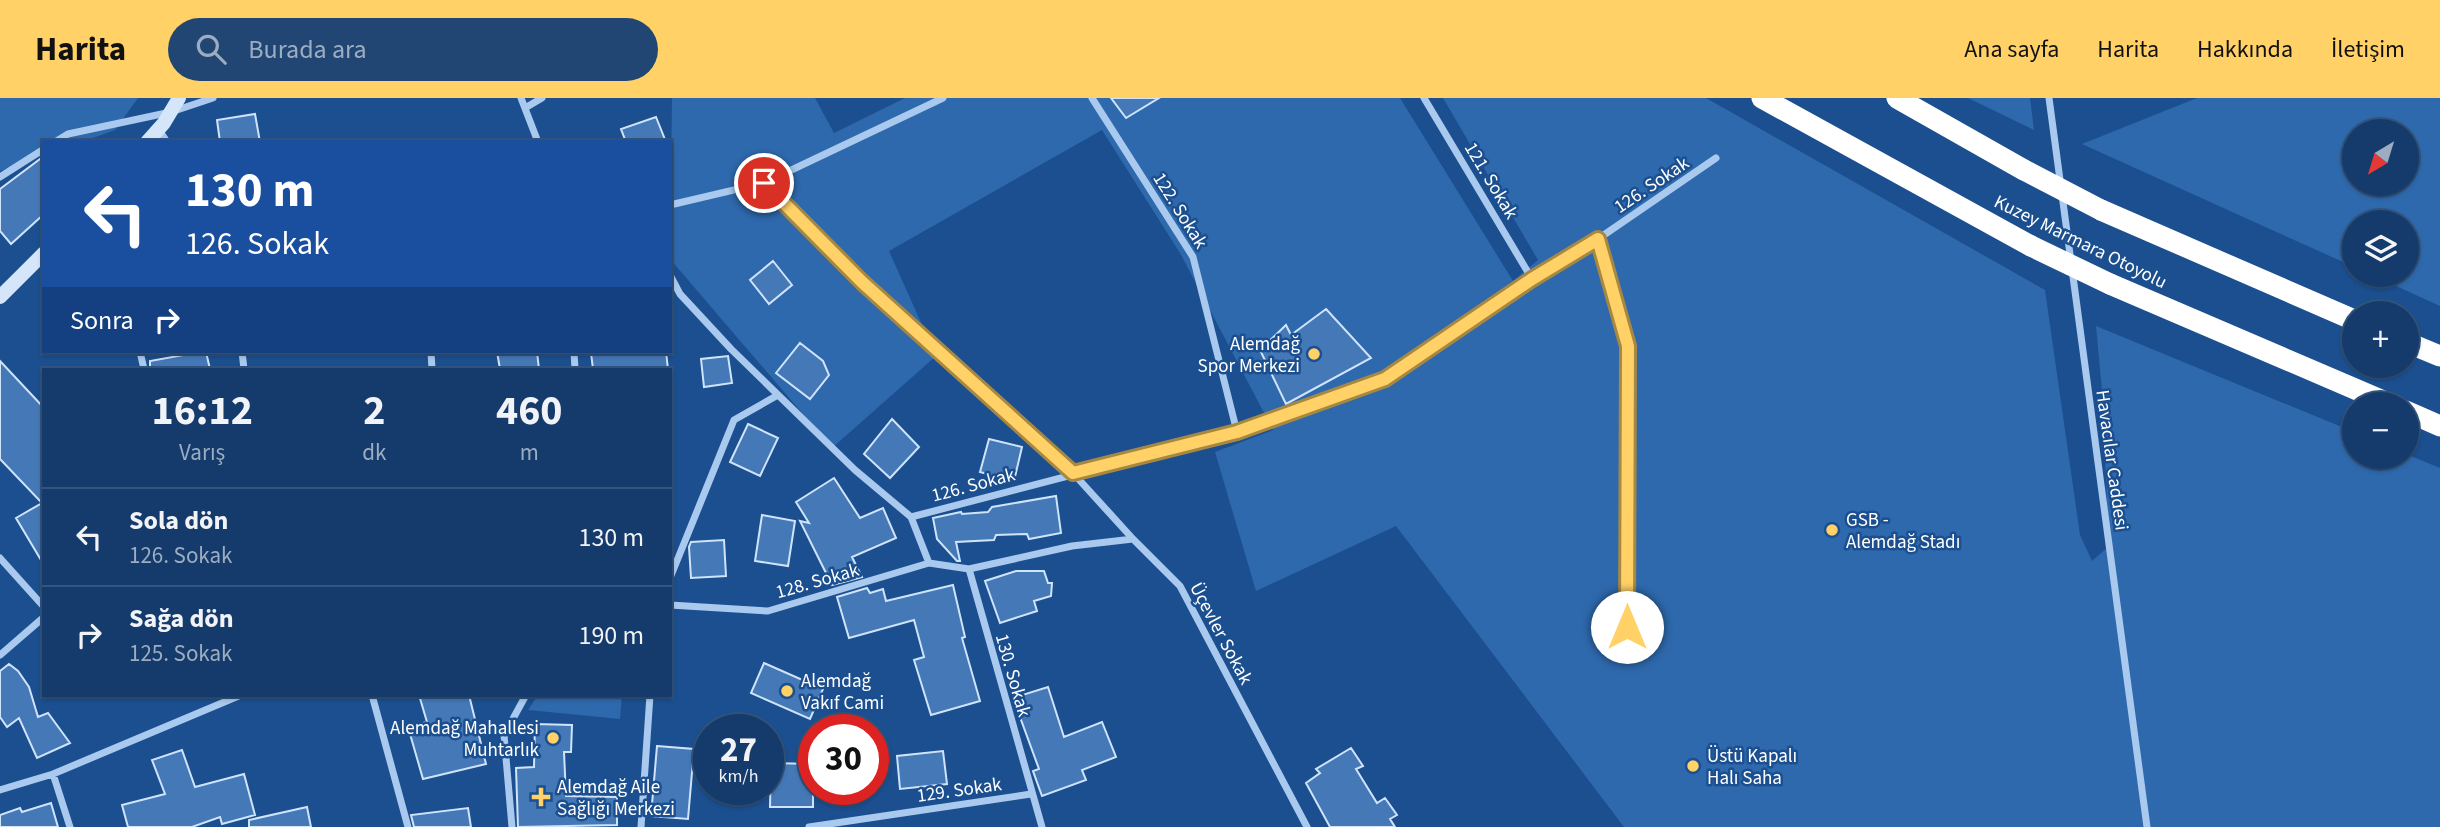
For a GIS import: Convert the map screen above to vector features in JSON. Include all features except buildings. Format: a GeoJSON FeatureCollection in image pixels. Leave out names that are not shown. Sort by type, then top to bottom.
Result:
{"type":"FeatureCollection","features":[{"type":"Feature","properties":{"kind":"highway","name":"Kuzey Marmara Otoyolu"},"geometry":{"type":"LineString","coordinates":[[1762,98],[2031,246],[2110,284],[2362,392]]}},
{"type":"Feature","properties":{"kind":"highway","name":"Kuzey Marmara Otoyolu"},"geometry":{"type":"LineString","coordinates":[[1896,98],[2101,210],[2342,315]]}},
{"type":"Feature","properties":{"kind":"highway"},"geometry":{"type":"LineString","coordinates":[[2419,347],[2440,356]]}},
{"type":"Feature","properties":{"kind":"highway"},"geometry":{"type":"LineString","coordinates":[[2419,417],[2440,426]]}},
{"type":"Feature","properties":{"kind":"main road"},"geometry":{"type":"LineString","coordinates":[[163,135],[179,98]]}},
{"type":"Feature","properties":{"kind":"main road"},"geometry":{"type":"LineString","coordinates":[[0,297],[42,255]]}},
{"type":"Feature","properties":{"kind":"street"},"geometry":{"type":"LineString","coordinates":[[58,140],[68,134],[171,112],[213,98]]}},
{"type":"Feature","properties":{"kind":"street"},"geometry":{"type":"LineString","coordinates":[[521,98],[537,140]]}},
{"type":"Feature","properties":{"kind":"street"},"geometry":{"type":"LineString","coordinates":[[525,108],[542,98]]}},
{"type":"Feature","properties":{"kind":"street"},"geometry":{"type":"LineString","coordinates":[[672,205],[764,183],[943,98]]}},
{"type":"Feature","properties":{"kind":"street","name":"122. Sokak"},"geometry":{"type":"LineString","coordinates":[[1092,98],[1193,257],[1237,432]]}},
{"type":"Feature","properties":{"kind":"street","name":"121. Sokak"},"geometry":{"type":"LineString","coordinates":[[1424,98],[1532,279]]}},
{"type":"Feature","properties":{"kind":"street","name":"Havacılar Caddesi"},"geometry":{"type":"LineString","coordinates":[[2049,98],[2147,827]]}},
{"type":"Feature","properties":{"kind":"street"},"geometry":{"type":"LineString","coordinates":[[0,177],[42,150]]}},
{"type":"Feature","properties":{"kind":"street","name":"126. Sokak"},"geometry":{"type":"LineString","coordinates":[[911,517],[1237,432],[1385,379],[1716,158]]}},
{"type":"Feature","properties":{"kind":"street","name":"Üçevler Sokak"},"geometry":{"type":"LineString","coordinates":[[764,183],[862,282],[1073,473],[1180,586],[1307,827]]}},
{"type":"Feature","properties":{"kind":"street"},"geometry":{"type":"LineString","coordinates":[[1598,239],[1628,346],[1627,627]]}},
{"type":"Feature","properties":{"kind":"street","name":"126. Sokak"},"geometry":{"type":"LineString","coordinates":[[672,279],[680,294],[778,395],[855,470],[911,517],[929,563]]}},
{"type":"Feature","properties":{"kind":"street"},"geometry":{"type":"LineString","coordinates":[[672,573],[734,420],[778,395]]}},
{"type":"Feature","properties":{"kind":"street"},"geometry":{"type":"LineString","coordinates":[[929,563],[968,569],[1072,546],[1133,539]]}},
{"type":"Feature","properties":{"kind":"street"},"geometry":{"type":"LineString","coordinates":[[0,558],[42,605]]}},
{"type":"Feature","properties":{"kind":"street","name":"128. Sokak"},"geometry":{"type":"LineString","coordinates":[[672,605],[768,611],[929,563]]}},
{"type":"Feature","properties":{"kind":"street","name":"130. Sokak"},"geometry":{"type":"LineString","coordinates":[[968,569],[1042,827]]}},
{"type":"Feature","properties":{"kind":"street"},"geometry":{"type":"LineString","coordinates":[[0,656],[42,619]]}},
{"type":"Feature","properties":{"kind":"street"},"geometry":{"type":"LineString","coordinates":[[213,697],[216,705]]}},
{"type":"Feature","properties":{"kind":"street"},"geometry":{"type":"LineString","coordinates":[[0,790],[53,774],[236,697]]}},
{"type":"Feature","properties":{"kind":"street"},"geometry":{"type":"LineString","coordinates":[[373,697],[408,827]]}},
{"type":"Feature","properties":{"kind":"street"},"geometry":{"type":"LineString","coordinates":[[512,827],[504,735],[525,697]]}},
{"type":"Feature","properties":{"kind":"street"},"geometry":{"type":"LineString","coordinates":[[641,827],[650,697]]}},
{"type":"Feature","properties":{"kind":"street"},"geometry":{"type":"LineString","coordinates":[[53,774],[70,827]]}},
{"type":"Feature","properties":{"kind":"street","name":"129. Sokak"},"geometry":{"type":"LineString","coordinates":[[809,827],[1031,794]]}},
{"type":"Feature","properties":{"kind":"shaded area"},"geometry":{"type":"Polygon","coordinates":[[[0,98],[138,98],[115,130],[88,140],[42,140],[42,156],[0,171],[0,98]]]}},
{"type":"Feature","properties":{"kind":"shaded area"},"geometry":{"type":"Polygon","coordinates":[[[672,98],[815,98],[834,133],[905,98],[1400,98],[1513,281],[1538,260],[1443,98],[1706,98],[2045,290],[2080,535],[2092,561],[2109,546],[2102,391],[2096,326],[2342,427],[2342,469],[2419,469],[2419,459],[2440,468],[2440,827],[1624,827],[1396,526],[1256,591],[1215,452],[1273,430],[1180,253],[1102,130],[889,251],[936,356],[832,448],[672,261],[672,98]]]}},
{"type":"Feature","properties":{"kind":"shaded area"},"geometry":{"type":"Polygon","coordinates":[[[1968,98],[2030,98],[2034,130],[1968,98]]]}},
{"type":"Feature","properties":{"kind":"shaded area"},"geometry":{"type":"Polygon","coordinates":[[[2197,98],[2440,98],[2440,306],[2398,287],[2419,287],[2419,210],[2342,210],[2342,262],[2082,144],[2197,98]]]}},
{"type":"Feature","properties":{"kind":"shaded area"},"geometry":{"type":"Polygon","coordinates":[[[537,697],[622,697],[620,719],[528,710],[537,697]]]}},
{"type":"Feature","properties":{"kind":"place","name":"Alemdağ Spor Merkezi"},"geometry":{"type":"Point","coordinates":[1314,354]}},
{"type":"Feature","properties":{"kind":"place","name":"GSB - Alemdağ Stadı"},"geometry":{"type":"Point","coordinates":[1832,530]}},
{"type":"Feature","properties":{"kind":"place","name":"Alemdağ Vakıf Cami"},"geometry":{"type":"Point","coordinates":[787,691]}},
{"type":"Feature","properties":{"kind":"place","name":"Alemdağ Mahallesi Muhtarlık"},"geometry":{"type":"Point","coordinates":[553,738]}},
{"type":"Feature","properties":{"kind":"place","name":"Üstü Kapalı Halı Saha"},"geometry":{"type":"Point","coordinates":[1693,766]}},
{"type":"Feature","properties":{"kind":"place","name":"Alemdağ Aile Sağlığı Merkezi"},"geometry":{"type":"Point","coordinates":[541,797]}},
{"type":"Feature","properties":{"kind":"route"},"geometry":{"type":"LineString","coordinates":[[764,183],[862,282],[1073,473],[1237,432],[1385,379],[1532,279],[1598,239],[1628,346],[1627,627]]}}]}
